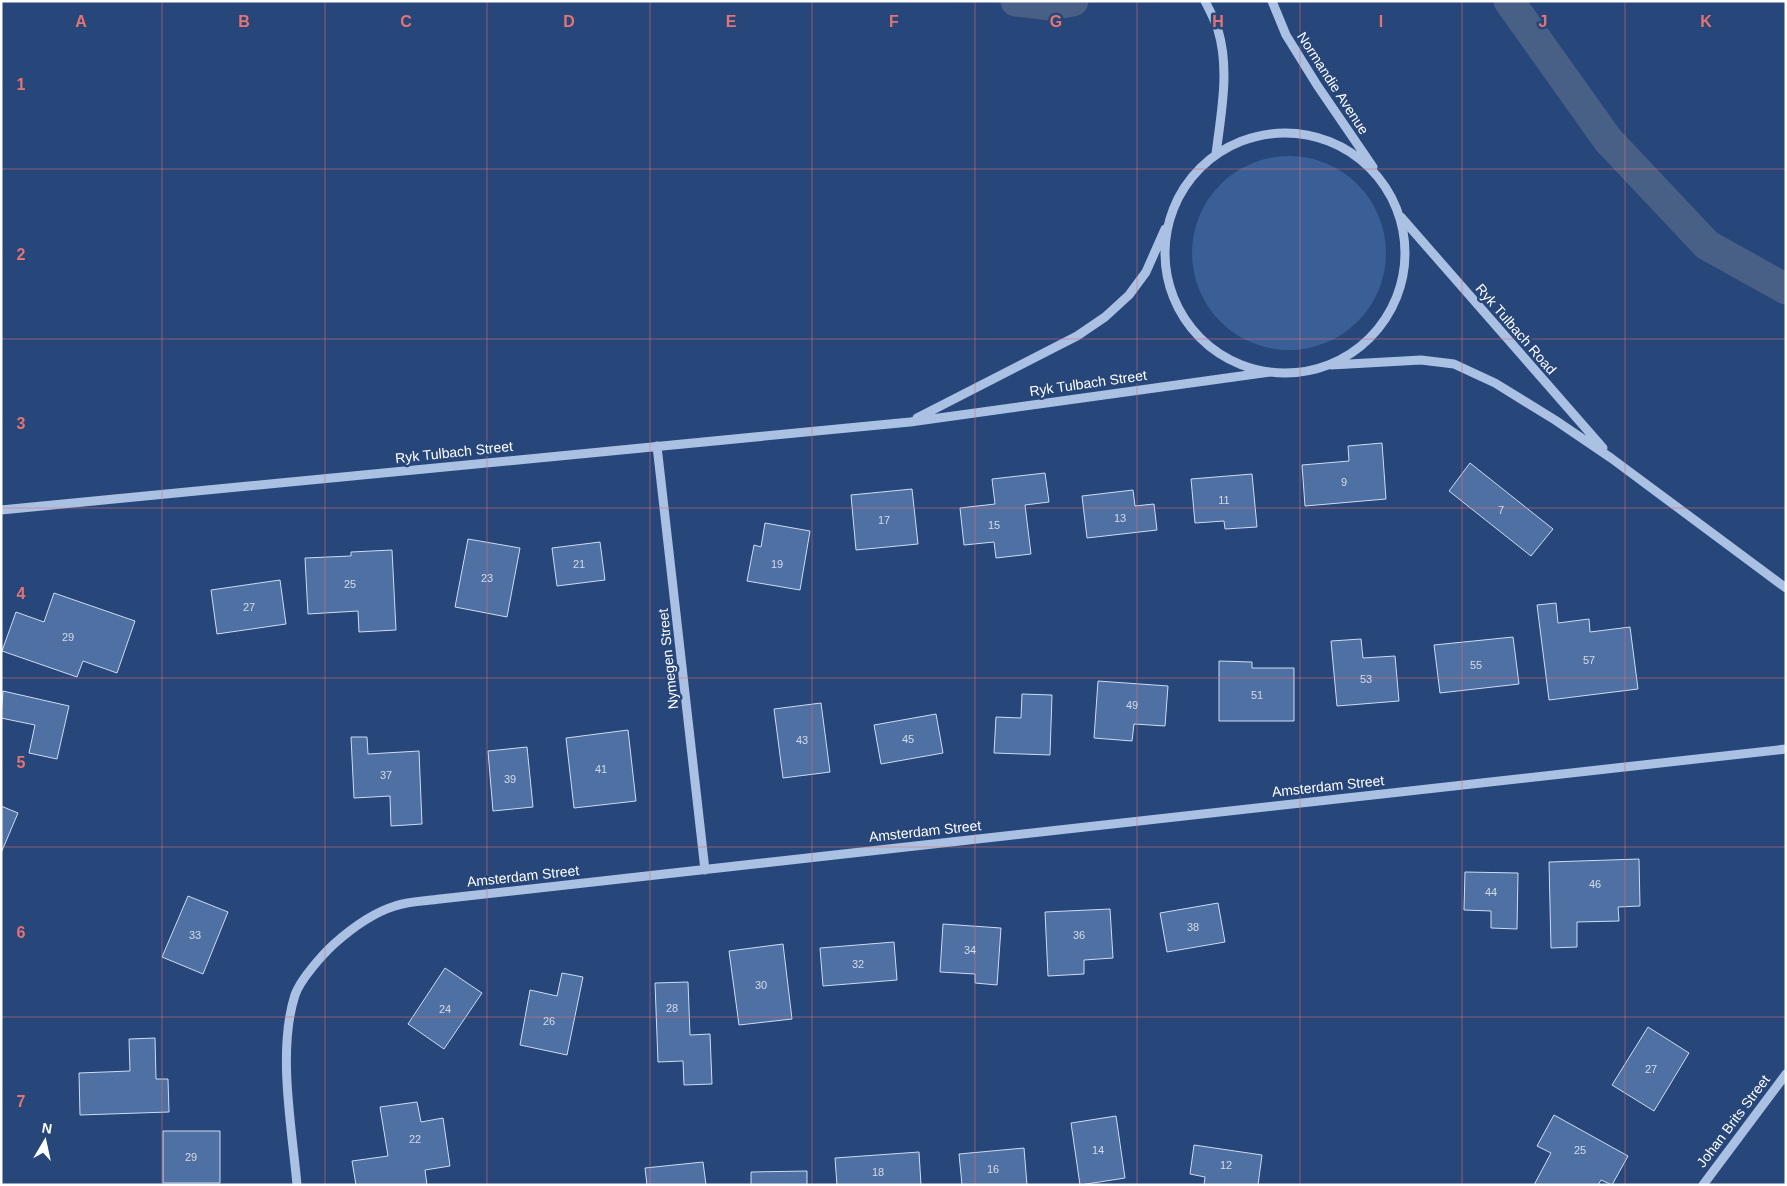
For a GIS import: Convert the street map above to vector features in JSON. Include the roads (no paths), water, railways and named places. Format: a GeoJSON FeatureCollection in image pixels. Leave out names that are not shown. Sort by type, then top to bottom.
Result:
{"type":"FeatureCollection","features":[{"type":"Feature","properties":{"kind":"street"},"geometry":{"type":"LineString","coordinates":[[1206,1],[1218,30],[1224,65],[1224,91],[1216,154]]}},
{"type":"Feature","properties":{"kind":"street","name":"Normandie Avenue"},"geometry":{"type":"LineString","coordinates":[[1272,1],[1286,35],[1378,176],[1401,217]]}},
{"type":"Feature","properties":{"kind":"street"},"geometry":{"type":"LineString","coordinates":[[1378,176],[1344,147],[1301,134],[1257,136],[1216,154],[1196,171],[1180,193],[1170,217],[1164,259],[1174,300],[1197,334],[1230,360],[1270,372],[1300,372],[1328,365],[1367,342],[1394,306],[1406,262],[1401,217]]}},
{"type":"Feature","properties":{"kind":"street","name":"Ryk Tulbach Street"},"geometry":{"type":"LineString","coordinates":[[910,422],[1078,336],[1105,316],[1129,295],[1146,272],[1170,217]]}},
{"type":"Feature","properties":{"kind":"street","name":"Ryk Tulbach Road"},"geometry":{"type":"LineString","coordinates":[[1401,217],[1611,458]]}},
{"type":"Feature","properties":{"kind":"street","name":"Ryk Tulbach Road"},"geometry":{"type":"LineString","coordinates":[[1328,365],[1421,360],[1454,364],[1495,383],[1555,420],[1611,458],[1786,588]]}},
{"type":"Feature","properties":{"kind":"street","name":"Ryk Tulbach Street"},"geometry":{"type":"LineString","coordinates":[[1,510],[910,422],[1270,372]]}},
{"type":"Feature","properties":{"kind":"street","name":"Nymegen Street"},"geometry":{"type":"LineString","coordinates":[[657,446],[705,870]]}},
{"type":"Feature","properties":{"kind":"street","name":"Amsterdam Street"},"geometry":{"type":"LineString","coordinates":[[297,1185],[286,1039],[295,993],[318,959],[366,918],[395,906],[440,899],[1786,749]]}},
{"type":"Feature","properties":{"kind":"street","name":"Johan Brits Street"},"geometry":{"type":"LineString","coordinates":[[1703,1185],[1786,1074]]}},
{"type":"Feature","properties":{"kind":"waterway"},"geometry":{"type":"LineString","coordinates":[[1016,1],[1051,5],[1073,1]]}},
{"type":"Feature","properties":{"kind":"waterway"},"geometry":{"type":"LineString","coordinates":[[1509,1],[1608,140],[1707,245],[1786,289]]}}]}
